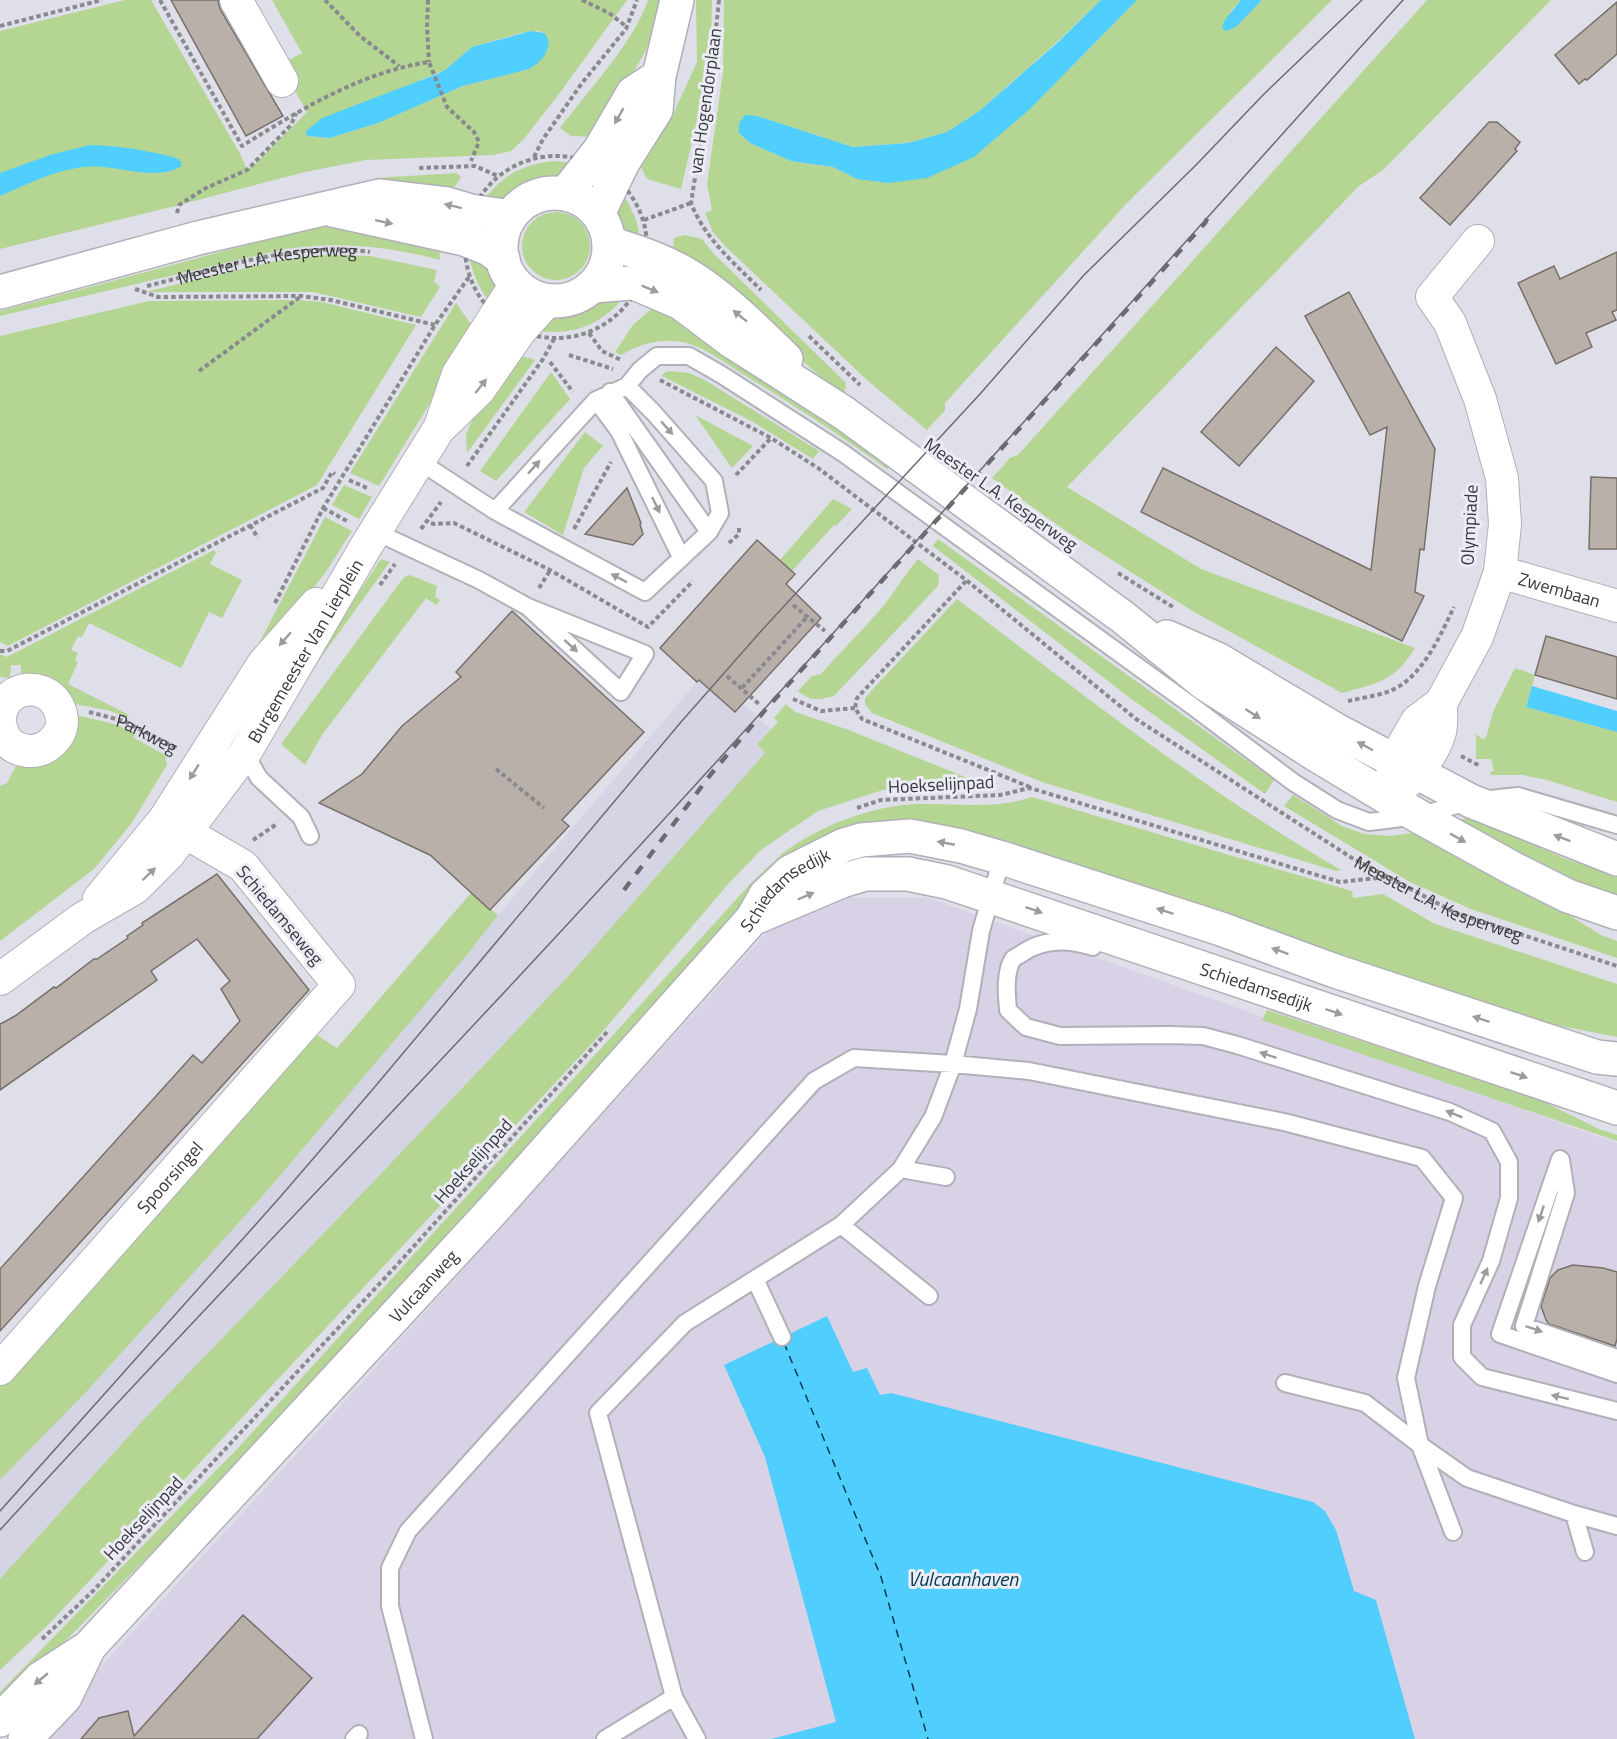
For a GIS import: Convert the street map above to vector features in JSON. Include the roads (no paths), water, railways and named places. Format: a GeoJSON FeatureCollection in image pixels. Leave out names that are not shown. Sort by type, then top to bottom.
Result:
{"type":"FeatureCollection","features":[{"type":"Feature","properties":{"kind":"main road"},"geometry":{"type":"LineString","coordinates":[[509,271],[530,295],[548,300],[572,298],[593,286],[606,266],[603,228],[618,170],[656,110],[660,76],[677,0]]}},
{"type":"Feature","properties":{"kind":"main road"},"geometry":{"type":"LineString","coordinates":[[565,194],[599,151],[633,93],[660,76]]}},
{"type":"Feature","properties":{"kind":"main road"},"geometry":{"type":"LineString","coordinates":[[510,217],[525,202],[534,197],[544,194],[565,194],[584,201],[603,228]]}},
{"type":"Feature","properties":{"kind":"main road","name":"Meester L.A. Kesperweg"},"geometry":{"type":"LineString","coordinates":[[0,292],[198,238],[379,196],[447,204],[471,211],[510,217]]}},
{"type":"Feature","properties":{"kind":"main road","name":"Meester L.A. Kesperweg"},"geometry":{"type":"LineString","coordinates":[[327,209],[464,239],[489,249],[509,271]]}},
{"type":"Feature","properties":{"kind":"main road","name":"Burgemeester Van Lierplein"},"geometry":{"type":"LineString","coordinates":[[509,271],[502,237],[510,217]]}},
{"type":"Feature","properties":{"kind":"main road","name":"Meester L.A. Kesperweg"},"geometry":{"type":"LineString","coordinates":[[603,228],[647,255],[695,280],[746,321],[853,400],[1204,682],[1315,754],[1418,816],[1568,896],[1617,913]]}},
{"type":"Feature","properties":{"kind":"main road","name":"Meester L.A. Kesperweg"},"geometry":{"type":"LineString","coordinates":[[593,286],[630,283],[681,303],[730,340],[853,400]]}},
{"type":"Feature","properties":{"kind":"main road","name":"Meester L.A. Kesperweg"},"geometry":{"type":"LineString","coordinates":[[1124,618],[1338,716],[1405,767],[1471,801],[1617,858]]}},
{"type":"Feature","properties":{"kind":"main road","name":"Schiedamsedijk"},"geometry":{"type":"LineString","coordinates":[[752,919],[765,896],[790,872],[844,845],[861,840],[910,836],[962,846],[1002,858],[1221,929],[1335,971],[1597,1057],[1617,1059]]}},
{"type":"Feature","properties":{"kind":"main road","name":"Schiedamsedijk"},"geometry":{"type":"LineString","coordinates":[[752,919],[842,881],[865,874],[908,874],[947,882],[1617,1108]]}},
{"type":"Feature","properties":{"kind":"main road","name":"Vulcaanweg"},"geometry":{"type":"LineString","coordinates":[[0,1720],[41,1678],[89,1647],[493,1210],[752,919]]}},
{"type":"Feature","properties":{"kind":"main road","name":"Vulcaanweg"},"geometry":{"type":"LineString","coordinates":[[25,1739],[65,1697],[89,1647]]}},
{"type":"Feature","properties":{"kind":"street"},"geometry":{"type":"LineString","coordinates":[[236,0],[282,81]]}},
{"type":"Feature","properties":{"kind":"street","name":"Olympiade"},"geometry":{"type":"LineString","coordinates":[[1389,799],[1405,767],[1440,731],[1441,703],[1477,637],[1500,572],[1505,524],[1499,468],[1480,399],[1450,323],[1432,297],[1478,241]]}},
{"type":"Feature","properties":{"kind":"street","name":"Burgemeester Van Lierplein"},"geometry":{"type":"LineString","coordinates":[[440,428],[458,374],[509,271]]}},
{"type":"Feature","properties":{"kind":"street","name":"Burgemeester Van Lierplein"},"geometry":{"type":"LineString","coordinates":[[175,826],[244,753],[370,540],[440,428],[480,390],[520,331],[548,300]]}},
{"type":"Feature","properties":{"kind":"street","name":"Burgemeester Van Lierplein"},"geometry":{"type":"LineString","coordinates":[[175,826],[201,761],[263,664],[370,540]]}},
{"type":"Feature","properties":{"kind":"street","name":"Zwembaan"},"geometry":{"type":"LineString","coordinates":[[1500,572],[1617,606]]}},
{"type":"Feature","properties":{"kind":"street"},"geometry":{"type":"LineString","coordinates":[[0,719],[0,713],[6,701],[17,692],[30,689],[43,692],[55,699],[61,711],[62,726],[56,740],[45,748],[30,752],[16,748],[5,738],[0,725]]}},
{"type":"Feature","properties":{"kind":"street","name":"Burgemeester Van Lierplein"},"geometry":{"type":"LineString","coordinates":[[226,724],[244,753]]}},
{"type":"Feature","properties":{"kind":"street"},"geometry":{"type":"LineString","coordinates":[[0,979],[83,918],[175,826]]}},
{"type":"Feature","properties":{"kind":"street","name":"Schiedamseweg"},"geometry":{"type":"LineString","coordinates":[[175,826],[243,866],[339,985]]}},
{"type":"Feature","properties":{"kind":"street","name":"Spoorsingel"},"geometry":{"type":"LineString","coordinates":[[0,1370],[339,985]]}},
{"type":"Feature","properties":{"kind":"lane"},"geometry":{"type":"LineString","coordinates":[[495,511],[603,396],[627,386],[640,370],[657,356],[689,356],[843,453],[1195,708],[1293,782],[1337,810],[1369,822],[1418,816],[1471,801],[1518,796],[1617,825]]}},
{"type":"Feature","properties":{"kind":"lane"},"geometry":{"type":"LineString","coordinates":[[419,461],[495,511],[645,592],[708,532],[720,513],[714,481],[653,411],[627,386]]}},
{"type":"Feature","properties":{"kind":"lane"},"geometry":{"type":"LineString","coordinates":[[603,396],[708,532]]}},
{"type":"Feature","properties":{"kind":"lane"},"geometry":{"type":"LineString","coordinates":[[603,396],[681,557]]}},
{"type":"Feature","properties":{"kind":"lane"},"geometry":{"type":"LineString","coordinates":[[370,540],[479,580],[528,607],[645,654],[621,692],[528,607]]}},
{"type":"Feature","properties":{"kind":"lane","name":"Burgemeester Van Lierplein"},"geometry":{"type":"LineString","coordinates":[[244,753],[260,778],[301,817],[310,836]]}},
{"type":"Feature","properties":{"kind":"lane"},"geometry":{"type":"LineString","coordinates":[[698,1739],[674,1697],[598,1413],[685,1323],[841,1225],[902,1169],[933,1118],[953,1064],[968,1009],[981,931],[1002,858]]}},
{"type":"Feature","properties":{"kind":"lane"},"geometry":{"type":"LineString","coordinates":[[1199,966],[1152,965],[1080,943],[1056,940],[1031,947],[1013,959],[1005,985],[1008,1010],[1026,1027],[1060,1036],[1203,1036],[1450,1112],[1492,1131],[1509,1162],[1509,1198],[1491,1262],[1462,1325],[1462,1357],[1482,1377],[1617,1412]]}},
{"type":"Feature","properties":{"kind":"lane"},"geometry":{"type":"LineString","coordinates":[[424,1739],[390,1606],[390,1568],[408,1531],[814,1081],[854,1058],[1029,1071],[1284,1122],[1422,1158],[1454,1198],[1427,1287],[1406,1378],[1420,1445],[1453,1532]]}},
{"type":"Feature","properties":{"kind":"lane"},"geometry":{"type":"LineString","coordinates":[[1617,1358],[1524,1326],[1566,1193],[1560,1159],[1500,1334],[1617,1374]]}},
{"type":"Feature","properties":{"kind":"lane"},"geometry":{"type":"LineString","coordinates":[[902,1169],[946,1177]]}},
{"type":"Feature","properties":{"kind":"lane"},"geometry":{"type":"LineString","coordinates":[[841,1225],[929,1296]]}},
{"type":"Feature","properties":{"kind":"lane"},"geometry":{"type":"LineString","coordinates":[[755,1279],[782,1338]]}},
{"type":"Feature","properties":{"kind":"lane"},"geometry":{"type":"LineString","coordinates":[[1285,1383],[1365,1403],[1467,1478],[1617,1526]]}},
{"type":"Feature","properties":{"kind":"lane"},"geometry":{"type":"LineString","coordinates":[[1574,1514],[1585,1552]]}},
{"type":"Feature","properties":{"kind":"lane"},"geometry":{"type":"LineString","coordinates":[[605,1739],[674,1697]]}},
{"type":"Feature","properties":{"kind":"water"},"geometry":{"type":"Polygon","coordinates":[[[1101,0],[1137,0],[1030,109],[974,157],[927,178],[889,183],[857,179],[833,167],[791,161],[750,143],[739,133],[739,123],[745,115],[757,116],[853,147],[908,143],[947,132],[978,112],[1056,44],[1101,0]]]}},
{"type":"Feature","properties":{"kind":"water"},"geometry":{"type":"Polygon","coordinates":[[[1241,0],[1262,0],[1236,27],[1226,31],[1222,28],[1224,21],[1241,0]]]}},
{"type":"Feature","properties":{"kind":"water"},"geometry":{"type":"Polygon","coordinates":[[[531,31],[545,33],[549,42],[543,58],[529,69],[463,86],[378,123],[330,138],[307,136],[306,131],[322,118],[437,74],[472,47],[531,31]]]}},
{"type":"Feature","properties":{"kind":"water"},"geometry":{"type":"Polygon","coordinates":[[[90,145],[124,147],[157,153],[179,159],[182,166],[159,173],[83,167],[41,178],[0,196],[0,173],[50,155],[90,145]]]}},
{"type":"Feature","properties":{"kind":"water"},"geometry":{"type":"Polygon","coordinates":[[[1532,686],[1617,711],[1617,732],[1526,707],[1532,686]]]}},
{"type":"Feature","properties":{"kind":"water","name":"Vulcaanhaven"},"geometry":{"type":"Polygon","coordinates":[[[827,1316],[853,1372],[867,1368],[880,1395],[891,1393],[1313,1502],[1325,1511],[1336,1530],[1354,1591],[1376,1600],[1415,1739],[771,1739],[836,1722],[765,1457],[724,1365],[827,1316]]]}},
{"type":"Feature","properties":{"kind":"tram line"},"geometry":{"type":"LineString","coordinates":[[0,1511],[281,1196],[681,722],[762,630],[980,394],[1084,275],[1196,165],[1264,94],[1362,0]]}},
{"type":"Feature","properties":{"kind":"tram line"},"geometry":{"type":"LineString","coordinates":[[0,1530],[700,780],[1403,0]]}},
{"type":"Feature","properties":{"kind":"railway"},"geometry":{"type":"LineString","coordinates":[[624,890],[711,774],[766,709],[1205,223],[1209,215]]}}]}
